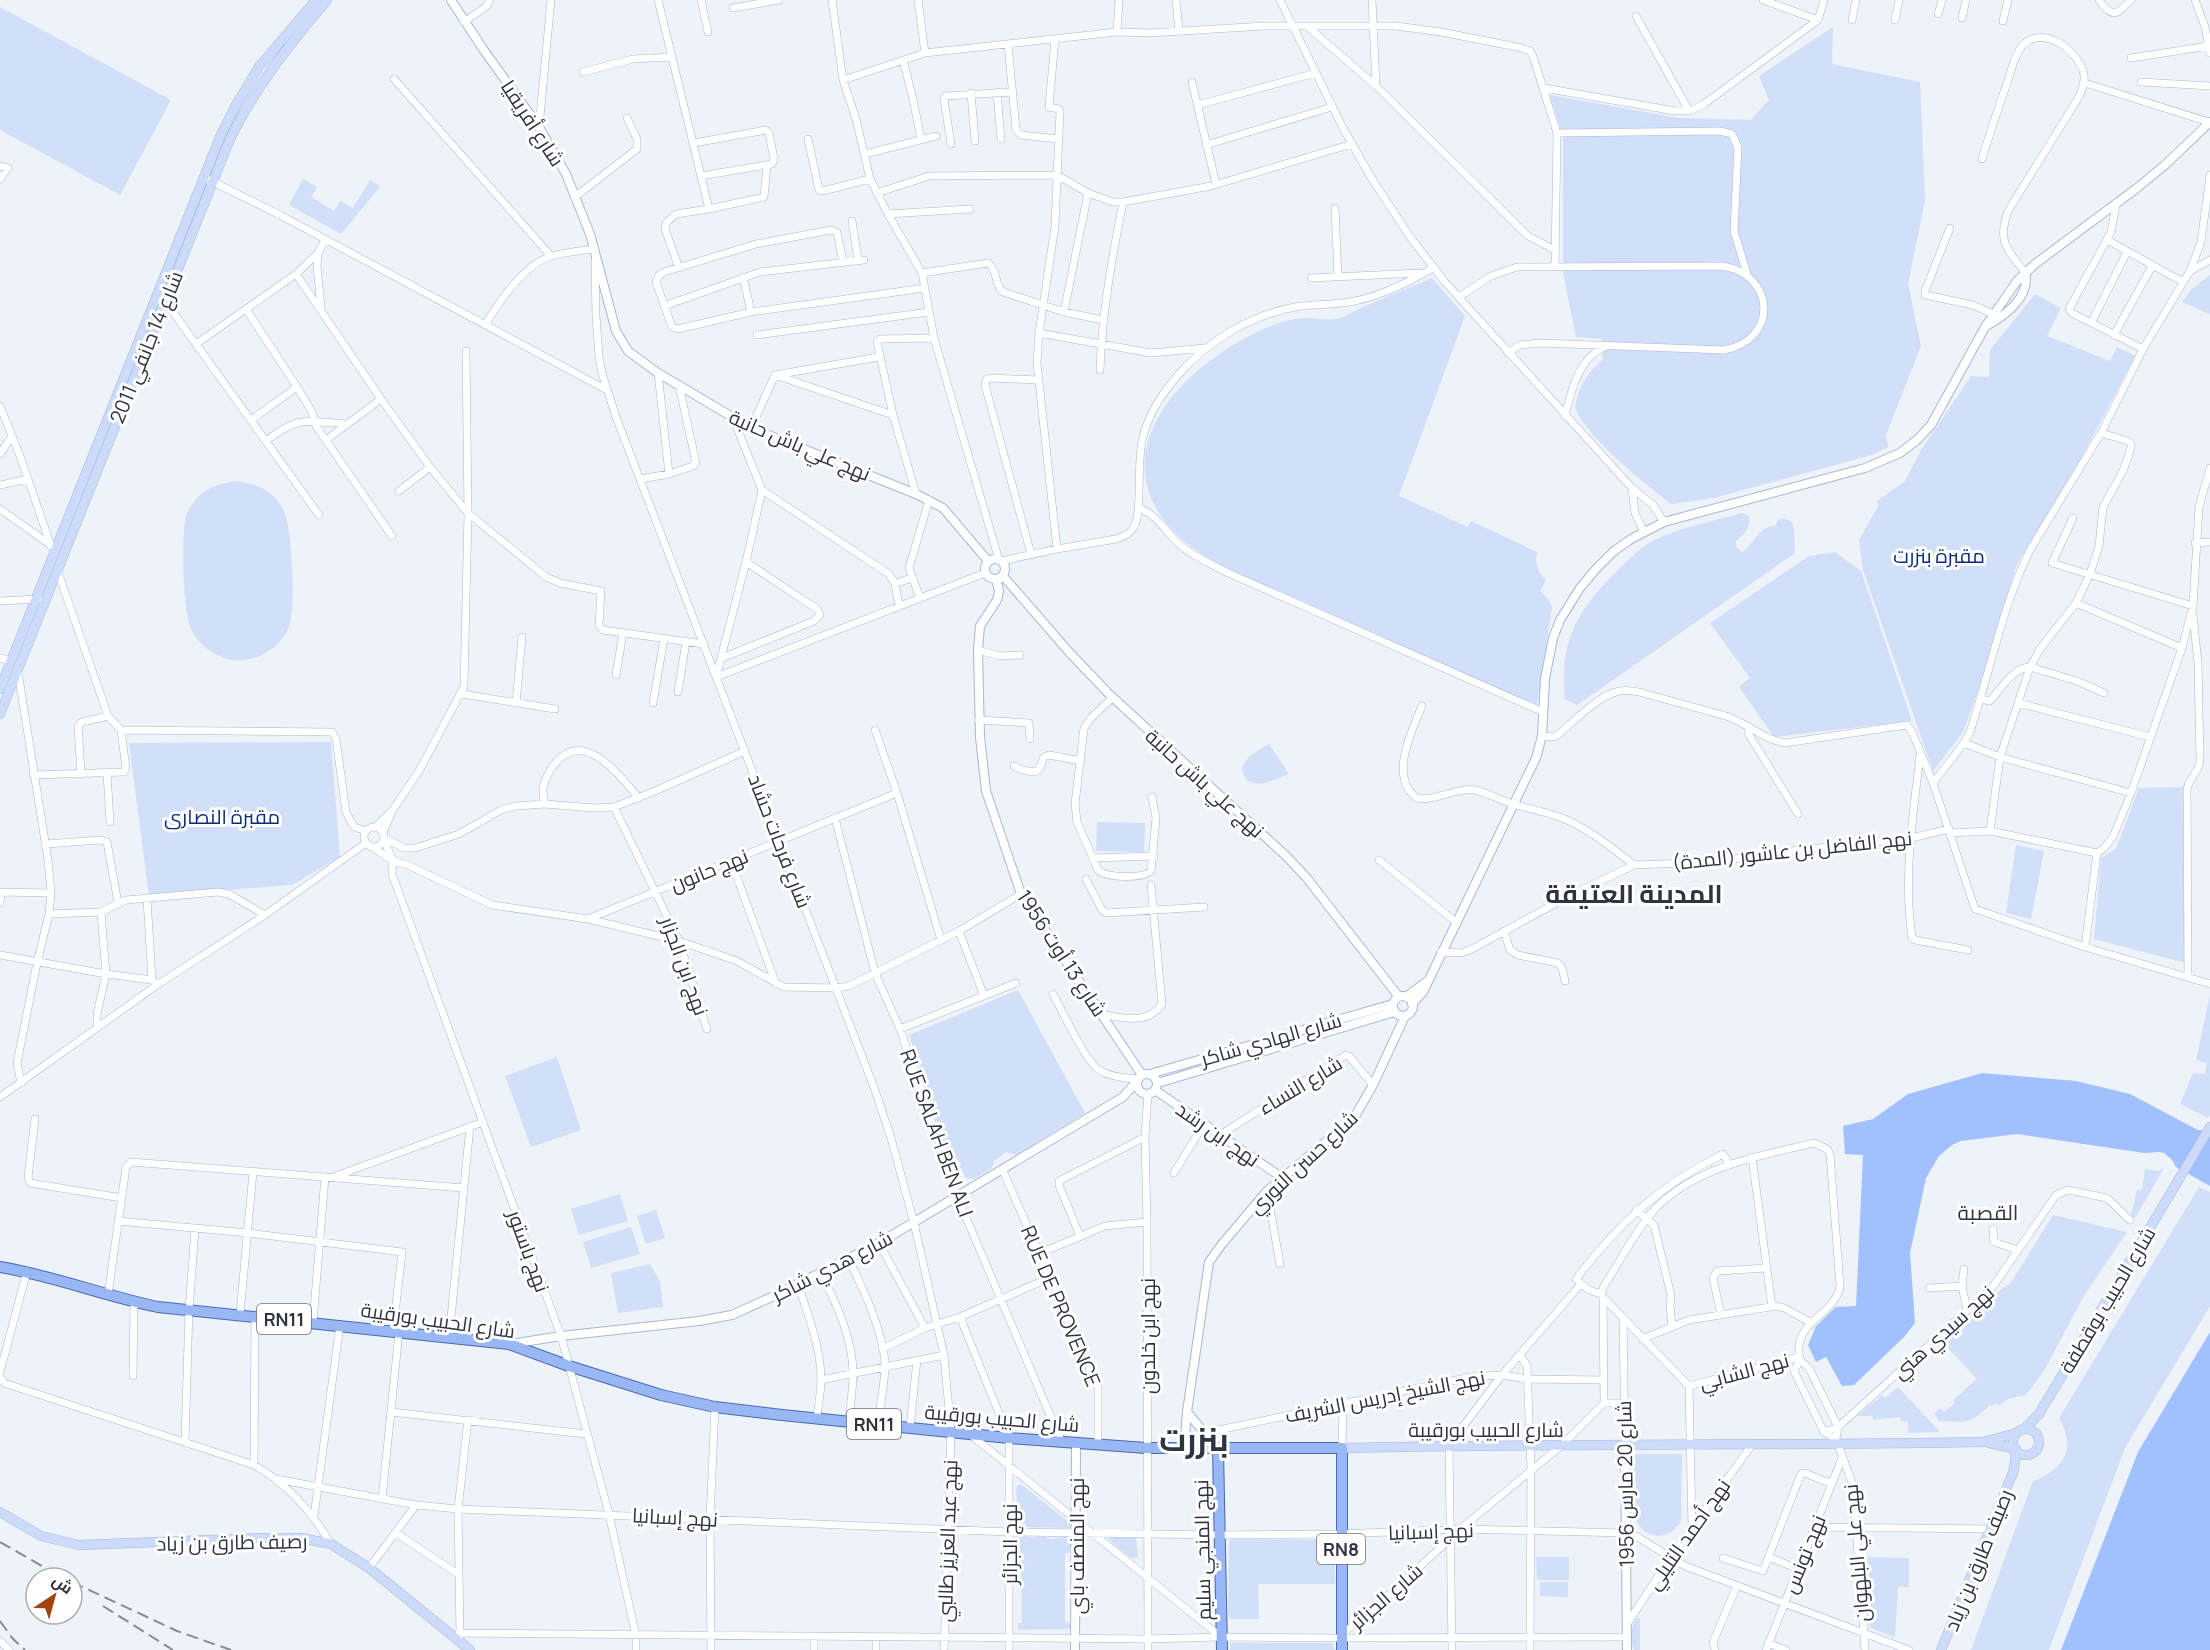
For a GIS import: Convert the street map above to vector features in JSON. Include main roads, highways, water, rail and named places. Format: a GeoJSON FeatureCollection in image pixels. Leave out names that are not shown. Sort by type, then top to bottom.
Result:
{"type":"FeatureCollection","features":[{"type":"Feature","properties":{"kind":"main road","name":"شارع 14 جانفي 2011"},"geometry":{"type":"LineString","coordinates":[[0,714],[58,550],[134,350],[236,105],[278,43],[316,0]]}},
{"type":"Feature","properties":{"kind":"main road","name":"شارع 14 جانفي 2011"},"geometry":{"type":"LineString","coordinates":[[0,689],[41,600],[58,572],[58,550],[165,301],[243,111],[286,48],[327,0]]}},
{"type":"Feature","properties":{"kind":"main road","name":"شارع الحبيب بوقطفة"},"geometry":{"type":"LineString","coordinates":[[2020,1431],[2039,1414],[2210,1127]]}},
{"type":"Feature","properties":{"kind":"main road","name":"شارع الحبيب بورقيبة"},"geometry":{"type":"LineString","coordinates":[[0,1267],[27,1271],[134,1302],[189,1310],[509,1344],[652,1393],[715,1407],[1009,1438],[1184,1450],[1449,1445],[1752,1446],[1837,1442],[1983,1442],[2016,1450]]}},
{"type":"Feature","properties":{"kind":"main road","name":"شارع الحبيب بوقطفة"},"geometry":{"type":"LineString","coordinates":[[2036,1434],[2039,1414]]}},
{"type":"Feature","properties":{"kind":"main road"},"geometry":{"type":"LineString","coordinates":[[2031,1430],[2036,1434],[2038,1448],[2031,1454],[2025,1455],[2016,1450],[2013,1441],[2020,1431],[2031,1430]]}},
{"type":"Feature","properties":{"kind":"main road","name":"شارع الحبيب بورقيبة"},"geometry":{"type":"LineString","coordinates":[[1983,1442],[2020,1431]]}},
{"type":"Feature","properties":{"kind":"main road","name":"RN8"},"geometry":{"type":"LineString","coordinates":[[1342,1448],[1342,1650]]}},
{"type":"Feature","properties":{"kind":"main road","name":"نهج المنجي سليم"},"geometry":{"type":"LineString","coordinates":[[1218,1449],[1222,1650]]}},
{"type":"Feature","properties":{"kind":"main road","name":"رصيف طارق بن زياد"},"geometry":{"type":"LineString","coordinates":[[1941,1650],[2014,1470],[2016,1450]]}},
{"type":"Feature","properties":{"kind":"main road","name":"رصيف طارق بن زياد"},"geometry":{"type":"LineString","coordinates":[[2014,1470],[2031,1454]]}},
{"type":"Feature","properties":{"kind":"main road","name":"رصيف طارق بن زياد"},"geometry":{"type":"LineString","coordinates":[[0,1512],[41,1536],[79,1545],[263,1538],[301,1538],[332,1544],[369,1568],[460,1638],[470,1650]]}},
{"type":"Feature","properties":{"kind":"water"},"geometry":{"type":"Polygon","coordinates":[[[1982,1073],[2076,1081],[2130,1094],[2198,1130],[2210,1131],[2210,1186],[2176,1167],[2172,1160],[2159,1152],[2144,1153],[2017,1134],[1961,1141],[1952,1145],[1939,1156],[1926,1178],[1910,1253],[1915,1323],[1904,1337],[1854,1385],[1842,1386],[1826,1357],[1816,1362],[1808,1345],[1816,1326],[1836,1307],[1856,1306],[1863,1155],[1845,1154],[1843,1126],[1873,1119],[1908,1094],[1982,1073]]]}},
{"type":"Feature","properties":{"kind":"water"},"geometry":{"type":"Polygon","coordinates":[[[2210,1332],[2210,1650],[2061,1650],[2138,1452],[2210,1332]]]}},
{"type":"Feature","properties":{"kind":"railway"},"geometry":{"type":"LineString","coordinates":[[0,1542],[42,1566]]}},
{"type":"Feature","properties":{"kind":"railway"},"geometry":{"type":"LineString","coordinates":[[84,1588],[177,1631],[231,1650]]}},
{"type":"Feature","properties":{"kind":"railway"},"geometry":{"type":"LineString","coordinates":[[103,1606],[173,1650]]}},
{"type":"Feature","properties":{"kind":"railway"},"geometry":{"type":"LineString","coordinates":[[0,1621],[13,1639],[25,1650]]}},
{"type":"Feature","properties":{"kind":"district","name":"المدينة العتيقة"},"geometry":{"type":"Point","coordinates":[1634,893]}},
{"type":"Feature","properties":{"kind":"district","name":"القصبة"},"geometry":{"type":"Point","coordinates":[1988,1212]}},
{"type":"Feature","properties":{"kind":"district","name":"بنزرت"},"geometry":{"type":"Point","coordinates":[1194,1439]}},
{"type":"Feature","properties":{"kind":"park label","name":"مقبرة بنزرت"},"geometry":{"type":"Point","coordinates":[1939,555]}},
{"type":"Feature","properties":{"kind":"park label","name":"مقبرة النصارى"},"geometry":{"type":"Point","coordinates":[222,816]}}]}
